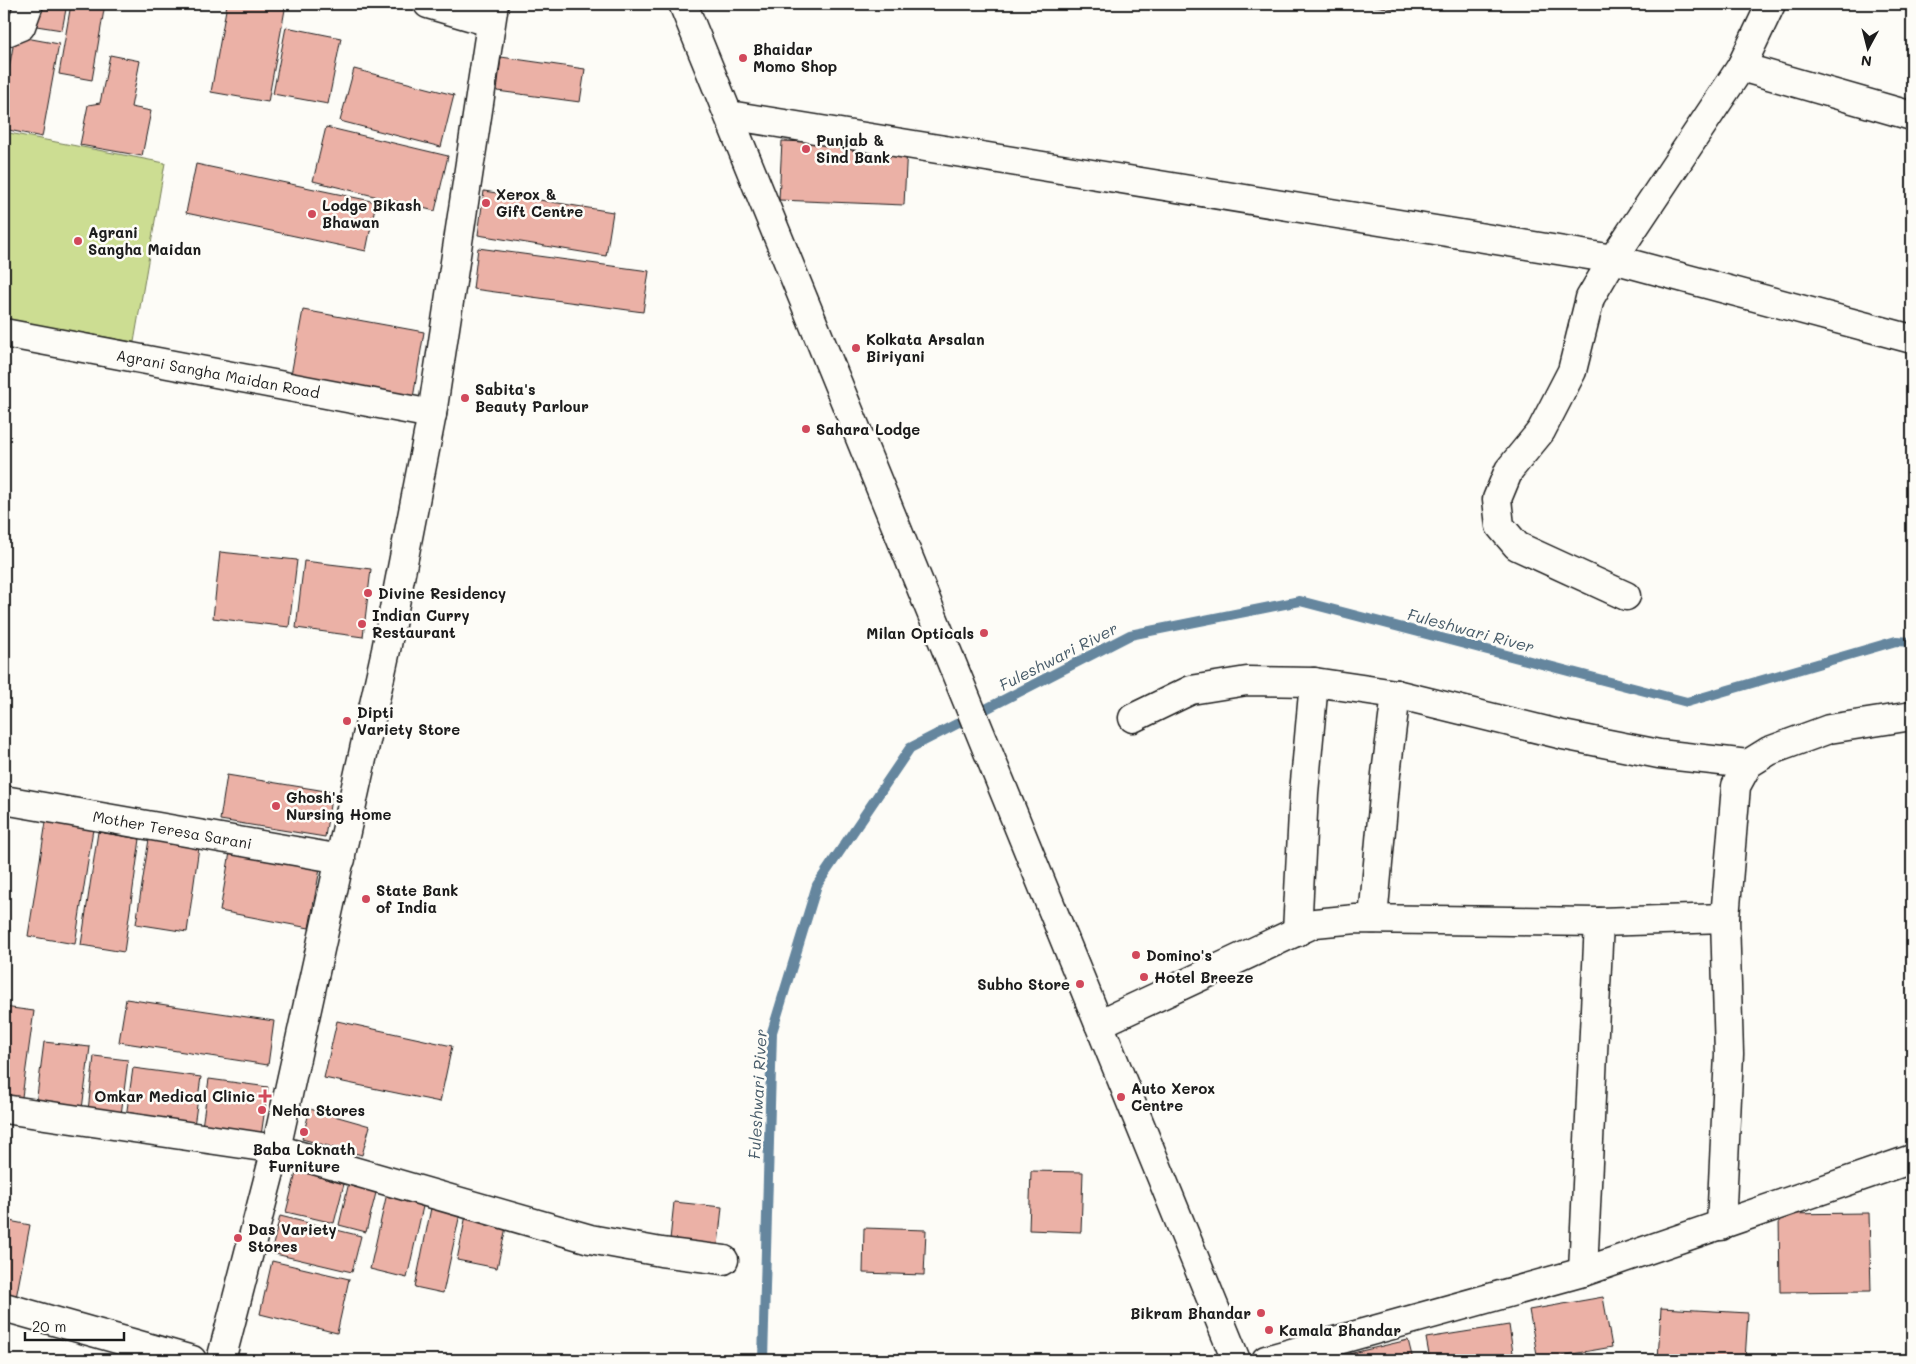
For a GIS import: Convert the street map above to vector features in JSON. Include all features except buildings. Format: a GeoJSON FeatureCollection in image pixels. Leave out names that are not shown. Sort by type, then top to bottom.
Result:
{"type":"FeatureCollection","features":[{"type":"Feature","properties":{"kind":"street"},"geometry":{"type":"LineString","coordinates":[[4,33],[21,26],[29,4]]}},
{"type":"Feature","properties":{"kind":"street"},"geometry":{"type":"LineString","coordinates":[[221,1360],[276,1149],[341,859],[386,650],[432,414],[492,13],[428,4]]}},
{"type":"Feature","properties":{"kind":"street"},"geometry":{"type":"LineString","coordinates":[[684,4],[1236,1360]]}},
{"type":"Feature","properties":{"kind":"street"},"geometry":{"type":"LineString","coordinates":[[1626,596],[1517,546],[1500,526],[1497,499],[1509,470],[1541,431],[1572,371],[1590,298],[1613,259],[1741,67],[1771,4]]}},
{"type":"Feature","properties":{"kind":"street"},"geometry":{"type":"LineString","coordinates":[[1741,67],[1912,116]]}},
{"type":"Feature","properties":{"kind":"street"},"geometry":{"type":"LineString","coordinates":[[729,115],[1613,259],[1912,339]]}},
{"type":"Feature","properties":{"kind":"street","name":"Agrani Sangha Maidan Road"},"geometry":{"type":"LineString","coordinates":[[4,333],[432,414]]}},
{"type":"Feature","properties":{"kind":"street"},"geometry":{"type":"LineString","coordinates":[[1132,718],[1191,690],[1246,681],[1314,682],[1396,694],[1526,726],[1659,754],[1748,764]]}},
{"type":"Feature","properties":{"kind":"street"},"geometry":{"type":"LineString","coordinates":[[1297,932],[1304,793],[1314,682]]}},
{"type":"Feature","properties":{"kind":"street"},"geometry":{"type":"LineString","coordinates":[[1373,919],[1386,774],[1396,694]]}},
{"type":"Feature","properties":{"kind":"street"},"geometry":{"type":"LineString","coordinates":[[1720,1226],[1729,1054],[1725,918],[1736,786],[1748,764],[1770,751],[1829,729],[1912,716]]}},
{"type":"Feature","properties":{"kind":"street","name":"Mother Teresa Sarani"},"geometry":{"type":"LineString","coordinates":[[4,800],[341,859]]}},
{"type":"Feature","properties":{"kind":"street"},"geometry":{"type":"LineString","coordinates":[[1099,1024],[1315,924],[1373,919],[1599,922],[1725,918]]}},
{"type":"Feature","properties":{"kind":"street"},"geometry":{"type":"LineString","coordinates":[[1583,1272],[1599,922]]}},
{"type":"Feature","properties":{"kind":"street"},"geometry":{"type":"LineString","coordinates":[[4,1109],[276,1149],[590,1239],[661,1252],[724,1260]]}},
{"type":"Feature","properties":{"kind":"street"},"geometry":{"type":"LineString","coordinates":[[1266,1360],[1583,1272],[1912,1160]]}},
{"type":"Feature","properties":{"kind":"street"},"geometry":{"type":"LineString","coordinates":[[4,1307],[192,1360]]}},
{"type":"Feature","properties":{"kind":"green space","name":"Agrani Sangha Maidan"},"geometry":{"type":"Polygon","coordinates":[[[4,132],[165,163],[134,342],[4,319],[4,132]]]}},
{"type":"Feature","properties":{"kind":"waterway","name":"Fuleshwari River"},"geometry":{"type":"LineString","coordinates":[[763,1360],[772,1032],[817,885],[910,748],[1130,635],[1300,601],[1687,702],[1896,641],[1912,642]]}},
{"type":"Feature","properties":{"kind":"place","name":"Bhaidar Momo Shop"},"geometry":{"type":"Point","coordinates":[743,58]}},
{"type":"Feature","properties":{"kind":"place","name":"Punjab & Sind Bank"},"geometry":{"type":"Point","coordinates":[806,149]}},
{"type":"Feature","properties":{"kind":"place","name":"Xerox & Gift Centre"},"geometry":{"type":"Point","coordinates":[486,203]}},
{"type":"Feature","properties":{"kind":"place","name":"Lodge Bikash Bhawan"},"geometry":{"type":"Point","coordinates":[312,214]}},
{"type":"Feature","properties":{"kind":"place","name":"Agrani Sangha Maidan"},"geometry":{"type":"Point","coordinates":[78,241]}},
{"type":"Feature","properties":{"kind":"place","name":"Kolkata Arsalan Biriyani"},"geometry":{"type":"Point","coordinates":[856,348]}},
{"type":"Feature","properties":{"kind":"place","name":"Sabita's Beauty Parlour"},"geometry":{"type":"Point","coordinates":[465,398]}},
{"type":"Feature","properties":{"kind":"place","name":"Sahara Lodge"},"geometry":{"type":"Point","coordinates":[806,429]}},
{"type":"Feature","properties":{"kind":"place","name":"Divine Residency"},"geometry":{"type":"Point","coordinates":[368,593]}},
{"type":"Feature","properties":{"kind":"place","name":"Indian Curry Restaurant"},"geometry":{"type":"Point","coordinates":[362,624]}},
{"type":"Feature","properties":{"kind":"place","name":"Milan Opticals"},"geometry":{"type":"Point","coordinates":[984,633]}},
{"type":"Feature","properties":{"kind":"place","name":"Dipti Variety Store"},"geometry":{"type":"Point","coordinates":[347,721]}},
{"type":"Feature","properties":{"kind":"place","name":"Ghosh's Nursing Home"},"geometry":{"type":"Point","coordinates":[276,806]}},
{"type":"Feature","properties":{"kind":"place","name":"State Bank of India"},"geometry":{"type":"Point","coordinates":[366,899]}},
{"type":"Feature","properties":{"kind":"place","name":"Domino's"},"geometry":{"type":"Point","coordinates":[1136,955]}},
{"type":"Feature","properties":{"kind":"place","name":"Hotel Breeze"},"geometry":{"type":"Point","coordinates":[1144,977]}},
{"type":"Feature","properties":{"kind":"place","name":"Subho Store"},"geometry":{"type":"Point","coordinates":[1080,984]}},
{"type":"Feature","properties":{"kind":"place","name":"Omkar Medical Clinic"},"geometry":{"type":"Point","coordinates":[265,1096]}},
{"type":"Feature","properties":{"kind":"place","name":"Auto Xerox Centre"},"geometry":{"type":"Point","coordinates":[1121,1097]}},
{"type":"Feature","properties":{"kind":"place","name":"Neha Stores"},"geometry":{"type":"Point","coordinates":[262,1110]}},
{"type":"Feature","properties":{"kind":"place","name":"Baba Loknath Furniture"},"geometry":{"type":"Point","coordinates":[304,1132]}},
{"type":"Feature","properties":{"kind":"place","name":"Das Variety Stores"},"geometry":{"type":"Point","coordinates":[238,1238]}},
{"type":"Feature","properties":{"kind":"place","name":"Bikram Bhandar"},"geometry":{"type":"Point","coordinates":[1261,1313]}},
{"type":"Feature","properties":{"kind":"place","name":"Kamala Bhandar"},"geometry":{"type":"Point","coordinates":[1269,1330]}}]}
